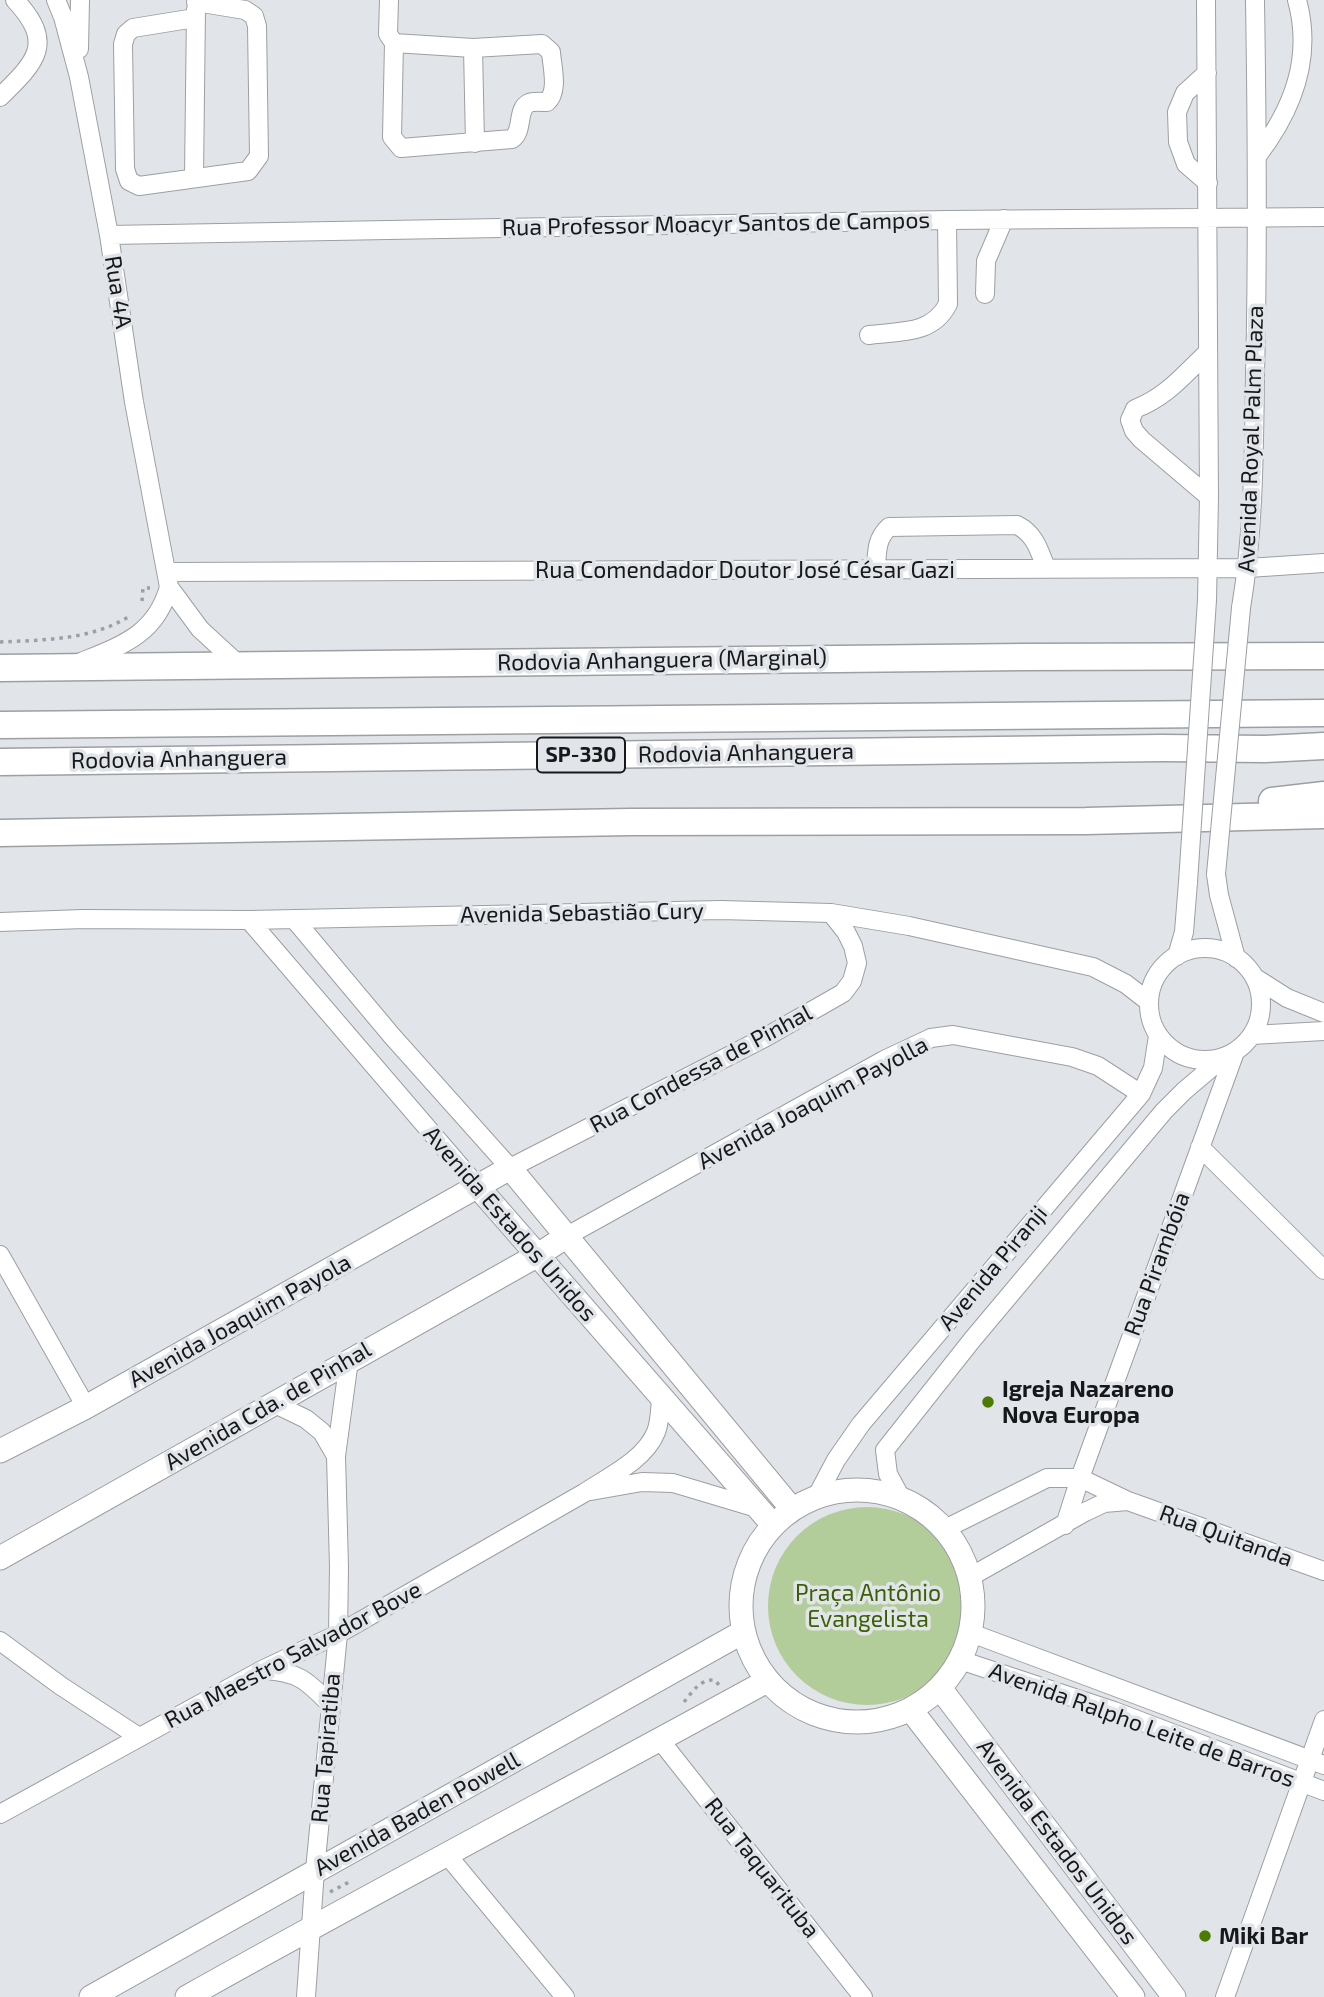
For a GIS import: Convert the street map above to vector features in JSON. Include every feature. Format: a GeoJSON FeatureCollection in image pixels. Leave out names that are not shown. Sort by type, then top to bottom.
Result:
{"type":"FeatureCollection","features":[{"type":"Feature","properties":{"kind":"highway","name":"Rodovia Anhanguera (Marginal)"},"geometry":{"type":"LineString","coordinates":[[0,668],[1324,656]]}},
{"type":"Feature","properties":{"kind":"highway","name":"Rodovia Anhanguera"},"geometry":{"type":"LineString","coordinates":[[0,725],[1324,713]]}},
{"type":"Feature","properties":{"kind":"highway","name":"Rodovia Anhanguera"},"geometry":{"type":"LineString","coordinates":[[0,762],[1265,749],[1324,746]]}},
{"type":"Feature","properties":{"kind":"highway"},"geometry":{"type":"LineString","coordinates":[[1086,821],[1324,795]]}},
{"type":"Feature","properties":{"kind":"highway"},"geometry":{"type":"LineString","coordinates":[[0,833],[630,822],[1086,821],[1324,815]]}},
{"type":"Feature","properties":{"kind":"main road","name":"Rua Condessa de Pinhal"},"geometry":{"type":"LineString","coordinates":[[478,1187],[510,1168]]}},
{"type":"Feature","properties":{"kind":"main road","name":"Avenida Estados Unidos"},"geometry":{"type":"LineString","coordinates":[[510,1168],[792,1509]]}},
{"type":"Feature","properties":{"kind":"main road","name":"Avenida Estados Unidos"},"geometry":{"type":"LineString","coordinates":[[478,1187],[767,1517]]}},
{"type":"Feature","properties":{"kind":"main road","name":"Avenida Joaquim Payola"},"geometry":{"type":"LineString","coordinates":[[0,1451],[86,1407],[478,1187]]}},
{"type":"Feature","properties":{"kind":"main road","name":"Avenida Joaquim Payolla"},"geometry":{"type":"LineString","coordinates":[[538,1255],[567,1236]]}},
{"type":"Feature","properties":{"kind":"main road","name":"Avenida Cda. de Pinhal"},"geometry":{"type":"LineString","coordinates":[[0,1558],[538,1255]]}},
{"type":"Feature","properties":{"kind":"main road"},"geometry":{"type":"LineString","coordinates":[[848,1489],[875,1490],[901,1498],[925,1511],[945,1529],[960,1552],[970,1577],[974,1605],[971,1633],[960,1660],[940,1688],[911,1710],[874,1721],[834,1721],[797,1707],[768,1681],[753,1658],[743,1632],[741,1594],[767,1517],[792,1509],[817,1496],[848,1489]]}},
{"type":"Feature","properties":{"kind":"main road","name":"Avenida Baden Powell"},"geometry":{"type":"LineString","coordinates":[[92,1997],[743,1632]]}},
{"type":"Feature","properties":{"kind":"main road"},"geometry":{"type":"LineString","coordinates":[[187,1997],[311,1927],[448,1856],[768,1681]]}},
{"type":"Feature","properties":{"kind":"main road","name":"Avenida Estados Unidos"},"geometry":{"type":"LineString","coordinates":[[940,1688],[1169,1995]]}},
{"type":"Feature","properties":{"kind":"main road","name":"Avenida Estados Unidos"},"geometry":{"type":"LineString","coordinates":[[911,1710],[1133,1997]]}},
{"type":"Feature","properties":{"kind":"street"},"geometry":{"type":"LineString","coordinates":[[3,90],[34,59],[39,34],[29,15],[15,0]]}},
{"type":"Feature","properties":{"kind":"street","name":"Rua 4A"},"geometry":{"type":"LineString","coordinates":[[56,0],[79,77],[109,235],[134,402],[168,579],[200,629],[238,664]]}},
{"type":"Feature","properties":{"kind":"street"},"geometry":{"type":"LineString","coordinates":[[79,77],[80,0]]}},
{"type":"Feature","properties":{"kind":"street"},"geometry":{"type":"LineString","coordinates":[[389,0],[388,33],[394,43],[393,137],[401,148],[512,139],[516,136],[525,106],[529,103],[547,102],[554,91],[551,52],[542,44],[473,48],[394,43]]}},
{"type":"Feature","properties":{"kind":"street","name":"Avenida Royal Palm Plaza"},"geometry":{"type":"LineString","coordinates":[[1177,956],[1184,932],[1209,568],[1206,0]]}},
{"type":"Feature","properties":{"kind":"street","name":"Avenida Royal Palm Plaza"},"geometry":{"type":"LineString","coordinates":[[1236,958],[1216,874],[1241,608],[1248,568],[1253,492],[1259,216],[1255,0]]}},
{"type":"Feature","properties":{"kind":"street"},"geometry":{"type":"LineString","coordinates":[[1258,155],[1275,132],[1290,104],[1301,67],[1301,15],[1297,0]]}},
{"type":"Feature","properties":{"kind":"street"},"geometry":{"type":"LineString","coordinates":[[194,177],[196,7]]}},
{"type":"Feature","properties":{"kind":"street"},"geometry":{"type":"LineString","coordinates":[[196,7],[245,10],[254,16],[257,26],[259,156],[248,171],[194,177],[139,186],[129,181],[125,169],[126,34],[133,28],[196,7]]}},
{"type":"Feature","properties":{"kind":"street"},"geometry":{"type":"LineString","coordinates":[[473,48],[475,143]]}},
{"type":"Feature","properties":{"kind":"street"},"geometry":{"type":"LineString","coordinates":[[1207,74],[1185,93],[1177,113],[1178,142],[1186,163],[1208,183]]}},
{"type":"Feature","properties":{"kind":"street","name":"Rua Professor Moacyr Santos de Campos"},"geometry":{"type":"LineString","coordinates":[[109,235],[1004,219],[1324,217]]}},
{"type":"Feature","properties":{"kind":"street"},"geometry":{"type":"LineString","coordinates":[[985,294],[986,261],[1004,219]]}},
{"type":"Feature","properties":{"kind":"street"},"geometry":{"type":"LineString","coordinates":[[869,335],[929,327],[943,315],[948,304],[947,220]]}},
{"type":"Feature","properties":{"kind":"street"},"geometry":{"type":"LineString","coordinates":[[1208,352],[1170,391],[1135,409],[1130,420],[1134,431],[1142,440],[1209,497]]}},
{"type":"Feature","properties":{"kind":"street"},"geometry":{"type":"LineString","coordinates":[[876,569],[878,543],[881,534],[888,527],[1017,525],[1034,538],[1046,568]]}},
{"type":"Feature","properties":{"kind":"street","name":"Rua Comendador Doutor José César Gazi"},"geometry":{"type":"LineString","coordinates":[[168,579],[876,569],[1248,568],[1324,563]]}},
{"type":"Feature","properties":{"kind":"street"},"geometry":{"type":"LineString","coordinates":[[71,667],[139,635],[155,620],[164,606],[168,579]]}},
{"type":"Feature","properties":{"kind":"street","name":"Avenida Sebastião Cury"},"geometry":{"type":"LineString","coordinates":[[0,922],[83,919],[249,920],[721,910],[831,913],[950,934],[1093,967],[1126,984],[1149,1002]]}},
{"type":"Feature","properties":{"kind":"street","name":"Rua Condessa de Pinhal"},"geometry":{"type":"LineString","coordinates":[[510,1168],[766,1037],[843,993],[852,981],[857,963],[850,939],[831,913]]}},
{"type":"Feature","properties":{"kind":"street","name":"Avenida Estados Unidos"},"geometry":{"type":"LineString","coordinates":[[294,919],[510,1168]]}},
{"type":"Feature","properties":{"kind":"street","name":"Avenida Estados Unidos"},"geometry":{"type":"LineString","coordinates":[[249,920],[478,1187]]}},
{"type":"Feature","properties":{"kind":"street"},"geometry":{"type":"LineString","coordinates":[[1254,977],[1260,991],[1258,1021],[1252,1035],[1230,1054],[1206,1061],[1187,1058],[1171,1050],[1158,1036],[1151,1020],[1151,988],[1166,964],[1191,950],[1207,948],[1223,951],[1236,958],[1254,977],[1287,998],[1324,1013]]}},
{"type":"Feature","properties":{"kind":"street"},"geometry":{"type":"LineString","coordinates":[[1252,1035],[1324,1031]]}},
{"type":"Feature","properties":{"kind":"street","name":"Avenida Joaquim Payolla"},"geometry":{"type":"LineString","coordinates":[[567,1236],[884,1060],[931,1038],[953,1035],[1072,1057],[1098,1066],[1142,1094]]}},
{"type":"Feature","properties":{"kind":"street","name":"Avenida Piranji"},"geometry":{"type":"LineString","coordinates":[[817,1496],[836,1460],[861,1424],[1142,1094],[1153,1068],[1158,1036]]}},
{"type":"Feature","properties":{"kind":"street","name":"Avenida Piranji"},"geometry":{"type":"LineString","coordinates":[[901,1498],[888,1474],[885,1450],[972,1340],[1164,1111],[1230,1054]]}},
{"type":"Feature","properties":{"kind":"street","name":"Rua Pirambóia"},"geometry":{"type":"LineString","coordinates":[[1080,1478],[1200,1147],[1230,1054]]}},
{"type":"Feature","properties":{"kind":"street"},"geometry":{"type":"LineString","coordinates":[[1200,1147],[1324,1270]]}},
{"type":"Feature","properties":{"kind":"street"},"geometry":{"type":"LineString","coordinates":[[0,1255],[86,1407]]}},
{"type":"Feature","properties":{"kind":"street","name":"Rua Tapiratiba"},"geometry":{"type":"LineString","coordinates":[[306,1997],[315,1900],[315,1870],[338,1634],[336,1456],[349,1360]]}},
{"type":"Feature","properties":{"kind":"street","name":"Rua Maestro Salvador Bove"},"geometry":{"type":"LineString","coordinates":[[0,1814],[262,1670],[338,1634],[584,1493],[651,1443],[658,1429],[661,1399]]}},
{"type":"Feature","properties":{"kind":"street"},"geometry":{"type":"LineString","coordinates":[[273,1403],[306,1419],[322,1432],[336,1456]]}},
{"type":"Feature","properties":{"kind":"street"},"geometry":{"type":"LineString","coordinates":[[945,1529],[1047,1478],[1080,1478],[1065,1525],[970,1577]]}},
{"type":"Feature","properties":{"kind":"street","name":"Rua Quitanda"},"geometry":{"type":"LineString","coordinates":[[1080,1478],[1128,1501],[1324,1571]]}},
{"type":"Feature","properties":{"kind":"street","name":"Rua Maestro Salvador Bove"},"geometry":{"type":"LineString","coordinates":[[584,1493],[642,1482],[673,1483],[767,1517]]}},
{"type":"Feature","properties":{"kind":"street","name":"Rua Quitanda"},"geometry":{"type":"LineString","coordinates":[[1065,1525],[1104,1503],[1128,1501]]}},
{"type":"Feature","properties":{"kind":"street","name":"Avenida Ralpho Leite de Barros"},"geometry":{"type":"LineString","coordinates":[[971,1633],[1317,1762]]}},
{"type":"Feature","properties":{"kind":"street"},"geometry":{"type":"LineString","coordinates":[[0,1641],[61,1686],[139,1737]]}},
{"type":"Feature","properties":{"kind":"street","name":"Avenida Ralpho Leite de Barros"},"geometry":{"type":"LineString","coordinates":[[960,1660],[1114,1711],[1324,1791]]}},
{"type":"Feature","properties":{"kind":"street"},"geometry":{"type":"LineString","coordinates":[[262,1670],[285,1671],[299,1676],[330,1703]]}},
{"type":"Feature","properties":{"kind":"street"},"geometry":{"type":"LineString","coordinates":[[1224,1997],[1303,1783],[1317,1762],[1324,1720]]}},
{"type":"Feature","properties":{"kind":"street","name":"Rua Taquarituba"},"geometry":{"type":"LineString","coordinates":[[660,1740],[863,1997]]}},
{"type":"Feature","properties":{"kind":"street"},"geometry":{"type":"LineString","coordinates":[[448,1856],[565,1997]]}},
{"type":"Feature","properties":{"kind":"path"},"geometry":{"type":"LineString","coordinates":[[138,609],[142,602],[143,588],[168,579]]}},
{"type":"Feature","properties":{"kind":"path"},"geometry":{"type":"LineString","coordinates":[[0,642],[88,634],[130,616]]}},
{"type":"Feature","properties":{"kind":"green space","name":"Praça Antônio Evangelista"},"geometry":{"type":"Polygon","coordinates":[[[867,1507],[905,1515],[937,1536],[958,1568],[966,1606],[958,1644],[937,1676],[905,1697],[867,1705],[829,1697],[797,1676],[776,1644],[768,1606],[776,1568],[797,1536],[829,1515],[867,1507]]]}},
{"type":"Feature","properties":{"kind":"place","name":"Igreja Nazareno Nova Europa"},"geometry":{"type":"Point","coordinates":[988,1402]}},
{"type":"Feature","properties":{"kind":"place","name":"Miki Bar"},"geometry":{"type":"Point","coordinates":[1205,1936]}}]}
